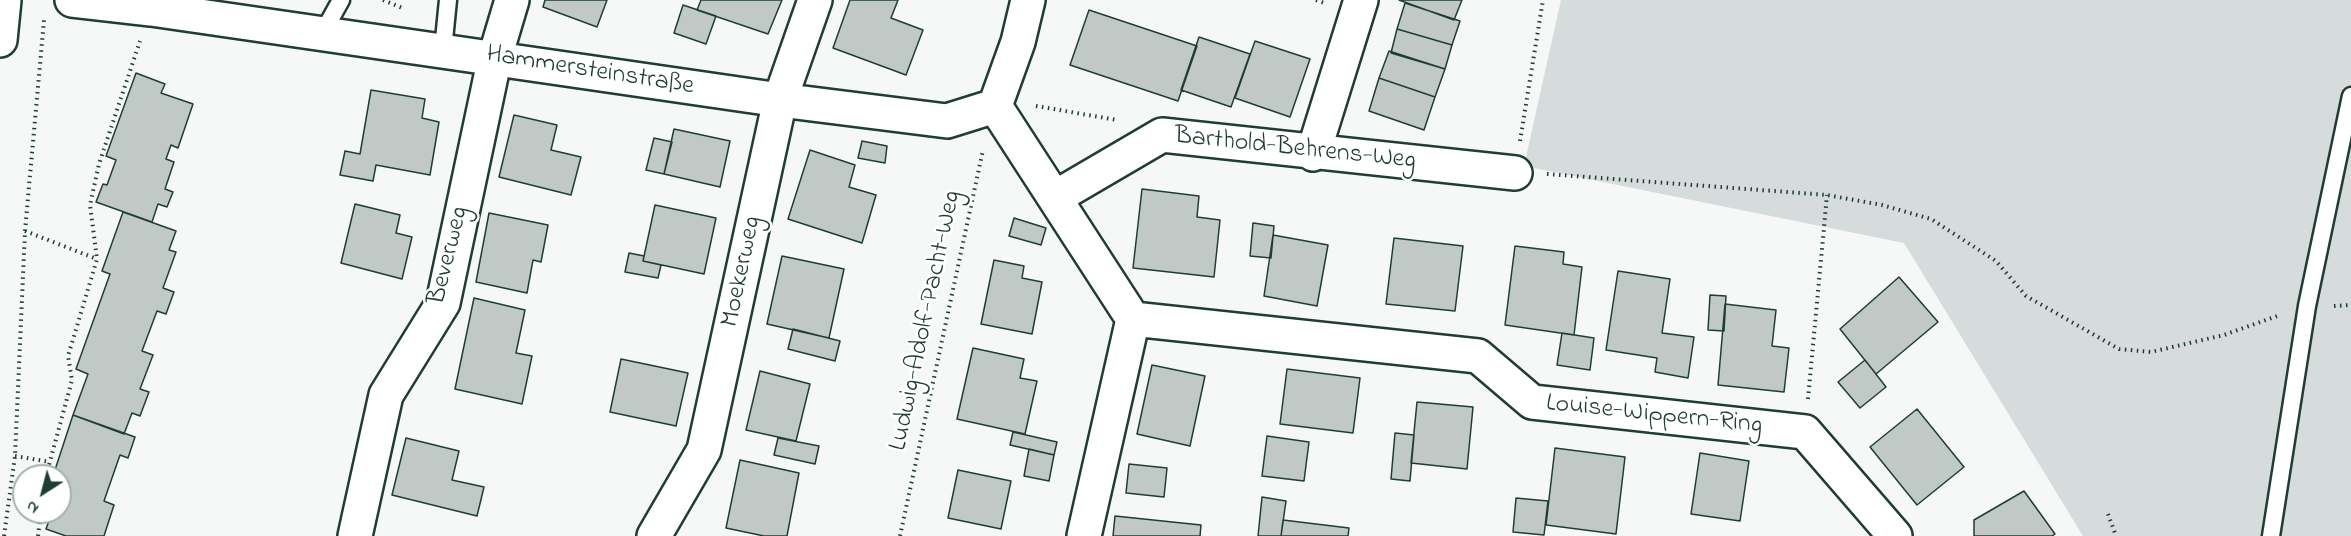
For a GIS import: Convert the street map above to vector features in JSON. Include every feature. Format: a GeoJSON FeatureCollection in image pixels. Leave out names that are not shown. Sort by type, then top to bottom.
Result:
{"type":"FeatureCollection","features":[{"type":"Feature","properties":{"kind":"street"},"geometry":{"type":"LineString","coordinates":[[0,40],[4,0]]}},
{"type":"Feature","properties":{"kind":"street","name":"Beverweg"},"geometry":{"type":"LineString","coordinates":[[355,536],[386,395],[442,303],[495,57],[513,0]]}},
{"type":"Feature","properties":{"kind":"street","name":"Moekerweg"},"geometry":{"type":"LineString","coordinates":[[654,536],[704,450],[780,100],[815,0]]}},
{"type":"Feature","properties":{"kind":"street"},"geometry":{"type":"LineString","coordinates":[[1028,0],[1018,42],[989,106],[1056,197],[1133,319],[1084,536]]}},
{"type":"Feature","properties":{"kind":"street"},"geometry":{"type":"LineString","coordinates":[[1313,154],[1361,0]]}},
{"type":"Feature","properties":{"kind":"street","name":"Hammersteinstraße"},"geometry":{"type":"LineString","coordinates":[[58,6],[150,9],[947,122],[989,106]]}},
{"type":"Feature","properties":{"kind":"street","name":"Barthold-Behrens-Weg"},"geometry":{"type":"LineString","coordinates":[[1056,197],[1162,135],[1313,154],[1515,173]]}},
{"type":"Feature","properties":{"kind":"street","name":"Louise-Wippern-Ring"},"geometry":{"type":"LineString","coordinates":[[1133,319],[1478,356],[1532,402],[1805,432]]}},
{"type":"Feature","properties":{"kind":"street"},"geometry":{"type":"LineString","coordinates":[[1805,432],[1895,536]]}},
{"type":"Feature","properties":{"kind":"lane"},"geometry":{"type":"LineString","coordinates":[[322,34],[341,0]]}},
{"type":"Feature","properties":{"kind":"lane"},"geometry":{"type":"LineString","coordinates":[[443,50],[448,0]]}},
{"type":"Feature","properties":{"kind":"lane"},"geometry":{"type":"LineString","coordinates":[[2271,536],[2307,306],[2351,96]]}},
{"type":"Feature","properties":{"kind":"path"},"geometry":{"type":"LineString","coordinates":[[1543,0],[1515,173],[1827,195],[1882,205],[1931,219],[1996,261],[2026,296],[2119,350],[2151,352],[2224,335],[2307,306]]}},
{"type":"Feature","properties":{"kind":"path"},"geometry":{"type":"LineString","coordinates":[[4,536],[15,456],[25,231],[58,6]]}},
{"type":"Feature","properties":{"kind":"path"},"geometry":{"type":"LineString","coordinates":[[15,456],[50,462],[72,380],[68,356],[98,259],[90,205],[99,164],[150,9]]}},
{"type":"Feature","properties":{"kind":"path"},"geometry":{"type":"LineString","coordinates":[[989,106],[1142,124],[1162,135]]}},
{"type":"Feature","properties":{"kind":"path","name":"Ludwig-Adolf-Pacht-Weg"},"geometry":{"type":"LineString","coordinates":[[900,536],[980,169],[989,106]]}},
{"type":"Feature","properties":{"kind":"path"},"geometry":{"type":"LineString","coordinates":[[1805,432],[1827,195]]}},
{"type":"Feature","properties":{"kind":"path"},"geometry":{"type":"LineString","coordinates":[[25,231],[98,259]]}},
{"type":"Feature","properties":{"kind":"path"},"geometry":{"type":"LineString","coordinates":[[2108,514],[2116,536]]}},
{"type":"Feature","properties":{"kind":"shaded area"},"geometry":{"type":"Polygon","coordinates":[[[1561,0],[2351,0],[2351,536],[2083,536],[1904,243],[1524,166],[1561,0]]]}},
{"type":"Feature","properties":{"kind":"building"},"geometry":{"type":"Polygon","coordinates":[[[545,0],[607,0],[597,27],[543,7],[545,0]]]}},
{"type":"Feature","properties":{"kind":"building"},"geometry":{"type":"Polygon","coordinates":[[[701,0],[782,0],[768,34],[697,10],[701,0]]]}},
{"type":"Feature","properties":{"kind":"building"},"geometry":{"type":"Polygon","coordinates":[[[850,0],[898,0],[891,18],[923,30],[906,75],[833,48],[850,0]]]}},
{"type":"Feature","properties":{"kind":"building"},"geometry":{"type":"Polygon","coordinates":[[[1399,0],[1462,0],[1454,20],[1399,0]]]}},
{"type":"Feature","properties":{"kind":"building"},"geometry":{"type":"Polygon","coordinates":[[[1405,3],[1460,21],[1452,45],[1397,29],[1405,3]]]}},
{"type":"Feature","properties":{"kind":"building"},"geometry":{"type":"Polygon","coordinates":[[[683,5],[716,16],[706,44],[674,33],[683,5]]]}},
{"type":"Feature","properties":{"kind":"building"},"geometry":{"type":"Polygon","coordinates":[[[1089,10],[1197,46],[1178,101],[1070,65],[1089,10]]]}},
{"type":"Feature","properties":{"kind":"building"},"geometry":{"type":"Polygon","coordinates":[[[1397,29],[1452,45],[1445,69],[1391,53],[1397,29]]]}},
{"type":"Feature","properties":{"kind":"building"},"geometry":{"type":"Polygon","coordinates":[[[1199,37],[1250,54],[1231,107],[1181,90],[1199,37]]]}},
{"type":"Feature","properties":{"kind":"building"},"geometry":{"type":"Polygon","coordinates":[[[1255,41],[1310,59],[1290,117],[1235,98],[1255,41]]]}},
{"type":"Feature","properties":{"kind":"building"},"geometry":{"type":"Polygon","coordinates":[[[1389,51],[1445,69],[1435,97],[1379,78],[1389,51]]]}},
{"type":"Feature","properties":{"kind":"building"},"geometry":{"type":"Polygon","coordinates":[[[136,73],[165,84],[161,93],[193,104],[178,148],[171,145],[166,159],[174,162],[165,189],[173,192],[167,207],[158,204],[152,222],[96,202],[103,184],[107,185],[116,160],[106,156],[136,73]]]}},
{"type":"Feature","properties":{"kind":"building"},"geometry":{"type":"Polygon","coordinates":[[[1379,78],[1435,97],[1424,130],[1369,111],[1379,78]]]}},
{"type":"Feature","properties":{"kind":"building"},"geometry":{"type":"Polygon","coordinates":[[[371,90],[425,99],[422,118],[439,122],[430,175],[376,165],[373,181],[340,175],[345,151],[360,154],[371,90]]]}},
{"type":"Feature","properties":{"kind":"building"},"geometry":{"type":"Polygon","coordinates":[[[514,115],[557,125],[551,150],[581,157],[571,195],[499,177],[514,115]]]}},
{"type":"Feature","properties":{"kind":"building"},"geometry":{"type":"Polygon","coordinates":[[[674,129],[730,141],[720,187],[664,174],[674,129]]]}},
{"type":"Feature","properties":{"kind":"building"},"geometry":{"type":"Polygon","coordinates":[[[654,138],[672,142],[664,174],[646,170],[654,138]]]}},
{"type":"Feature","properties":{"kind":"building"},"geometry":{"type":"Polygon","coordinates":[[[862,141],[887,146],[885,163],[858,158],[862,141]]]}},
{"type":"Feature","properties":{"kind":"building"},"geometry":{"type":"Polygon","coordinates":[[[810,150],[855,165],[849,187],[876,195],[862,243],[788,219],[810,150]]]}},
{"type":"Feature","properties":{"kind":"building"},"geometry":{"type":"Polygon","coordinates":[[[1142,189],[1199,196],[1197,217],[1220,220],[1214,277],[1133,268],[1142,189]]]}},
{"type":"Feature","properties":{"kind":"building"},"geometry":{"type":"Polygon","coordinates":[[[355,204],[400,215],[396,233],[412,237],[402,279],[341,263],[355,204]]]}},
{"type":"Feature","properties":{"kind":"building"},"geometry":{"type":"Polygon","coordinates":[[[655,205],[716,218],[704,274],[643,261],[655,205]]]}},
{"type":"Feature","properties":{"kind":"building"},"geometry":{"type":"Polygon","coordinates":[[[123,212],[176,231],[169,250],[176,252],[163,288],[174,292],[166,314],[157,311],[142,351],[153,355],[140,389],[149,392],[140,416],[132,413],[124,434],[73,415],[88,374],[76,369],[110,274],[102,271],[123,212]]]}},
{"type":"Feature","properties":{"kind":"building"},"geometry":{"type":"Polygon","coordinates":[[[489,213],[548,225],[541,262],[533,260],[527,293],[476,282],[489,213]]]}},
{"type":"Feature","properties":{"kind":"building"},"geometry":{"type":"Polygon","coordinates":[[[1014,218],[1046,228],[1041,245],[1009,236],[1014,218]]]}},
{"type":"Feature","properties":{"kind":"building"},"geometry":{"type":"Polygon","coordinates":[[[1253,223],[1274,226],[1271,258],[1250,256],[1253,223]]]}},
{"type":"Feature","properties":{"kind":"building"},"geometry":{"type":"Polygon","coordinates":[[[1273,235],[1328,245],[1317,306],[1264,296],[1273,235]]]}},
{"type":"Feature","properties":{"kind":"building"},"geometry":{"type":"Polygon","coordinates":[[[1394,238],[1463,246],[1455,311],[1386,304],[1394,238]]]}},
{"type":"Feature","properties":{"kind":"building"},"geometry":{"type":"Polygon","coordinates":[[[1515,246],[1564,252],[1563,264],[1582,267],[1574,335],[1505,325],[1515,246]]]}},
{"type":"Feature","properties":{"kind":"building"},"geometry":{"type":"Polygon","coordinates":[[[629,253],[644,256],[643,261],[661,265],[658,278],[625,272],[629,253]]]}},
{"type":"Feature","properties":{"kind":"building"},"geometry":{"type":"Polygon","coordinates":[[[782,256],[844,269],[829,338],[767,324],[782,256]]]}},
{"type":"Feature","properties":{"kind":"building"},"geometry":{"type":"Polygon","coordinates":[[[994,260],[1024,266],[1022,278],[1042,282],[1032,334],[981,324],[994,260]]]}},
{"type":"Feature","properties":{"kind":"building"},"geometry":{"type":"Polygon","coordinates":[[[1618,271],[1670,279],[1662,333],[1694,337],[1688,378],[1655,372],[1657,358],[1606,350],[1618,271]]]}},
{"type":"Feature","properties":{"kind":"building"},"geometry":{"type":"Polygon","coordinates":[[[1899,277],[1938,322],[1876,374],[1840,329],[1899,277]]]}},
{"type":"Feature","properties":{"kind":"building"},"geometry":{"type":"Polygon","coordinates":[[[1710,295],[1726,296],[1724,331],[1708,330],[1710,295]]]}},
{"type":"Feature","properties":{"kind":"building"},"geometry":{"type":"Polygon","coordinates":[[[474,298],[525,310],[516,353],[532,356],[522,404],[455,389],[474,298]]]}},
{"type":"Feature","properties":{"kind":"building"},"geometry":{"type":"Polygon","coordinates":[[[1725,304],[1776,310],[1772,346],[1789,348],[1784,392],[1718,385],[1725,304]]]}},
{"type":"Feature","properties":{"kind":"building"},"geometry":{"type":"Polygon","coordinates":[[[793,329],[840,341],[835,361],[788,349],[793,329]]]}},
{"type":"Feature","properties":{"kind":"building"},"geometry":{"type":"Polygon","coordinates":[[[1562,333],[1594,338],[1590,370],[1557,365],[1562,333]]]}},
{"type":"Feature","properties":{"kind":"building"},"geometry":{"type":"Polygon","coordinates":[[[973,348],[1024,359],[1020,378],[1037,381],[1025,434],[957,419],[973,348]]]}},
{"type":"Feature","properties":{"kind":"building"},"geometry":{"type":"Polygon","coordinates":[[[621,359],[688,373],[676,426],[610,412],[621,359]]]}},
{"type":"Feature","properties":{"kind":"building"},"geometry":{"type":"Polygon","coordinates":[[[1865,360],[1886,387],[1860,408],[1838,382],[1865,360]]]}},
{"type":"Feature","properties":{"kind":"building"},"geometry":{"type":"Polygon","coordinates":[[[1152,365],[1205,376],[1190,446],[1137,434],[1152,365]]]}},
{"type":"Feature","properties":{"kind":"building"},"geometry":{"type":"Polygon","coordinates":[[[1287,369],[1360,378],[1353,433],[1280,424],[1287,369]]]}},
{"type":"Feature","properties":{"kind":"building"},"geometry":{"type":"Polygon","coordinates":[[[760,371],[810,384],[796,441],[746,430],[760,371]]]}},
{"type":"Feature","properties":{"kind":"building"},"geometry":{"type":"Polygon","coordinates":[[[1417,402],[1473,407],[1467,469],[1411,463],[1417,402]]]}},
{"type":"Feature","properties":{"kind":"building"},"geometry":{"type":"Polygon","coordinates":[[[1917,409],[1964,467],[1917,505],[1870,447],[1917,409]]]}},
{"type":"Feature","properties":{"kind":"building"},"geometry":{"type":"Polygon","coordinates":[[[73,415],[135,437],[128,458],[120,455],[104,501],[114,505],[104,536],[66,536],[46,529],[48,524],[72,524],[72,464],[57,464],[73,415]]]}},
{"type":"Feature","properties":{"kind":"building"},"geometry":{"type":"Polygon","coordinates":[[[1013,432],[1057,442],[1054,455],[1010,445],[1013,432]]]}},
{"type":"Feature","properties":{"kind":"building"},"geometry":{"type":"Polygon","coordinates":[[[1395,433],[1414,435],[1410,481],[1391,479],[1395,433]]]}},
{"type":"Feature","properties":{"kind":"building"},"geometry":{"type":"Polygon","coordinates":[[[1267,436],[1309,442],[1304,481],[1262,476],[1267,436]]]}},
{"type":"Feature","properties":{"kind":"building"},"geometry":{"type":"Polygon","coordinates":[[[406,438],[459,451],[452,480],[484,487],[477,516],[392,495],[406,438]]]}},
{"type":"Feature","properties":{"kind":"building"},"geometry":{"type":"Polygon","coordinates":[[[778,438],[819,446],[815,464],[774,455],[778,438]]]}},
{"type":"Feature","properties":{"kind":"building"},"geometry":{"type":"Polygon","coordinates":[[[1555,448],[1625,457],[1616,534],[1546,525],[1555,448]]]}},
{"type":"Feature","properties":{"kind":"building"},"geometry":{"type":"Polygon","coordinates":[[[1029,449],[1054,455],[1049,481],[1024,476],[1029,449]]]}},
{"type":"Feature","properties":{"kind":"building"},"geometry":{"type":"Polygon","coordinates":[[[1700,453],[1749,461],[1740,521],[1691,514],[1700,453]]]}},
{"type":"Feature","properties":{"kind":"building"},"geometry":{"type":"Polygon","coordinates":[[[740,460],[799,473],[787,536],[764,536],[726,528],[740,460]]]}},
{"type":"Feature","properties":{"kind":"building"},"geometry":{"type":"Polygon","coordinates":[[[1129,464],[1167,468],[1164,497],[1126,493],[1129,464]]]}},
{"type":"Feature","properties":{"kind":"building"},"geometry":{"type":"Polygon","coordinates":[[[958,470],[1011,481],[1001,529],[948,518],[958,470]]]}},
{"type":"Feature","properties":{"kind":"building"},"geometry":{"type":"Polygon","coordinates":[[[2024,491],[2055,534],[2052,536],[1974,536],[1974,520],[2024,491]]]}},
{"type":"Feature","properties":{"kind":"building"},"geometry":{"type":"Polygon","coordinates":[[[1262,497],[1286,501],[1281,536],[1258,536],[1262,497]]]}},
{"type":"Feature","properties":{"kind":"building"},"geometry":{"type":"Polygon","coordinates":[[[1516,498],[1548,501],[1544,535],[1513,532],[1516,498]]]}},
{"type":"Feature","properties":{"kind":"building"},"geometry":{"type":"Polygon","coordinates":[[[1115,516],[1201,525],[1200,536],[1113,536],[1115,516]]]}},
{"type":"Feature","properties":{"kind":"building"},"geometry":{"type":"Polygon","coordinates":[[[1283,520],[1349,528],[1348,536],[1281,536],[1283,520]]]}}]}
